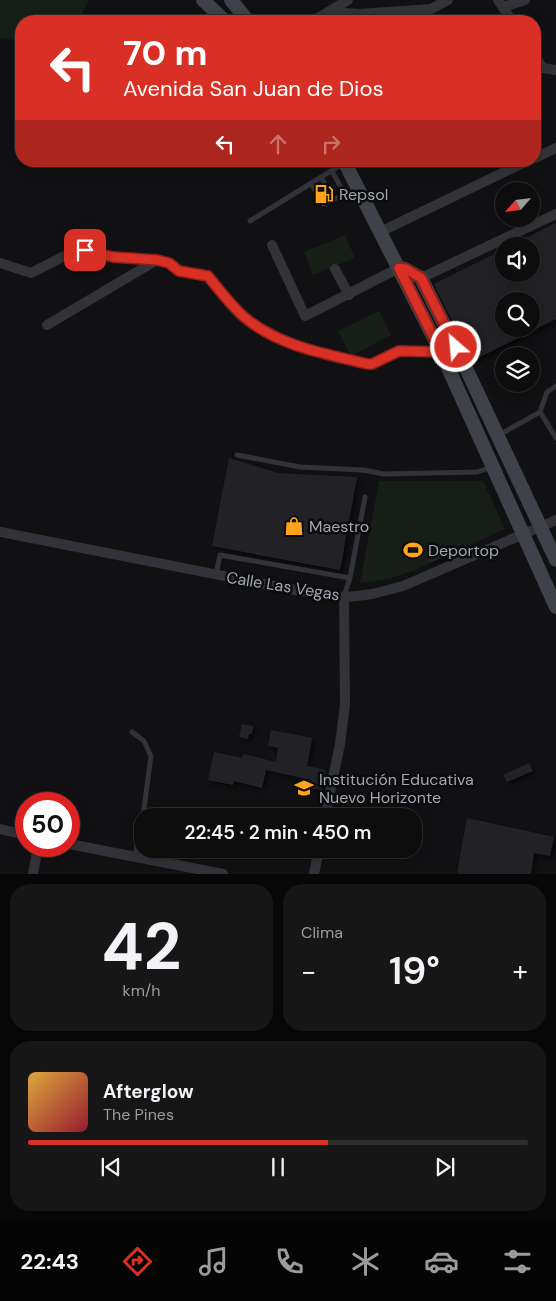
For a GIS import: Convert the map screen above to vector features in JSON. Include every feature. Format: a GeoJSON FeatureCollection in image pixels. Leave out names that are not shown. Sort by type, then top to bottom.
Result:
{"type":"FeatureCollection","features":[{"type":"Feature","properties":{"kind":"main road"},"geometry":{"type":"LineString","coordinates":[[203,0],[219,15]]}},
{"type":"Feature","properties":{"kind":"main road"},"geometry":{"type":"LineString","coordinates":[[236,2],[244,15]]}},
{"type":"Feature","properties":{"kind":"main road"},"geometry":{"type":"LineString","coordinates":[[347,167],[441,352],[556,607]]}},
{"type":"Feature","properties":{"kind":"main road"},"geometry":{"type":"LineString","coordinates":[[399,268],[406,269],[421,278],[498,435],[556,560]]}},
{"type":"Feature","properties":{"kind":"street"},"geometry":{"type":"LineString","coordinates":[[324,15],[348,0]]}},
{"type":"Feature","properties":{"kind":"street"},"geometry":{"type":"LineString","coordinates":[[329,12],[359,14],[431,9],[448,0]]}},
{"type":"Feature","properties":{"kind":"street"},"geometry":{"type":"LineString","coordinates":[[508,15],[500,3],[525,0]]}},
{"type":"Feature","properties":{"kind":"street"},"geometry":{"type":"LineString","coordinates":[[541,69],[556,65]]}},
{"type":"Feature","properties":{"kind":"street"},"geometry":{"type":"LineString","coordinates":[[541,69],[556,70]]}},
{"type":"Feature","properties":{"kind":"street"},"geometry":{"type":"LineString","coordinates":[[541,155],[556,148]]}},
{"type":"Feature","properties":{"kind":"street"},"geometry":{"type":"LineString","coordinates":[[380,232],[515,167]]}},
{"type":"Feature","properties":{"kind":"street"},"geometry":{"type":"LineString","coordinates":[[421,278],[556,214]]}},
{"type":"Feature","properties":{"kind":"street"},"geometry":{"type":"LineString","coordinates":[[272,245],[305,316],[399,268]]}},
{"type":"Feature","properties":{"kind":"street"},"geometry":{"type":"LineString","coordinates":[[0,263],[31,272],[76,250],[85,250],[113,257],[157,260],[169,263],[179,271],[208,276],[228,302],[245,318],[265,331],[306,350],[368,364],[372,364],[399,351],[441,352]]}},
{"type":"Feature","properties":{"kind":"street"},"geometry":{"type":"LineString","coordinates":[[47,325],[157,260]]}},
{"type":"Feature","properties":{"kind":"street"},"geometry":{"type":"LineString","coordinates":[[335,268],[349,295]]}},
{"type":"Feature","properties":{"kind":"street","name":"Calle Las Vegas"},"geometry":{"type":"LineString","coordinates":[[0,532],[321,595],[344,597],[372,594],[409,584],[556,520]]}},
{"type":"Feature","properties":{"kind":"street"},"geometry":{"type":"LineString","coordinates":[[328,808],[340,744],[345,705],[344,597]]}},
{"type":"Feature","properties":{"kind":"street"},"geometry":{"type":"LineString","coordinates":[[0,830],[15,833]]}},
{"type":"Feature","properties":{"kind":"street"},"geometry":{"type":"LineString","coordinates":[[80,846],[134,857]]}},
{"type":"Feature","properties":{"kind":"street"},"geometry":{"type":"LineString","coordinates":[[33,874],[36,857]]}},
{"type":"Feature","properties":{"kind":"street"},"geometry":{"type":"LineString","coordinates":[[140,858],[223,874]]}},
{"type":"Feature","properties":{"kind":"street"},"geometry":{"type":"LineString","coordinates":[[314,874],[317,858]]}},
{"type":"Feature","properties":{"kind":"lane"},"geometry":{"type":"LineString","coordinates":[[250,221],[337,167]]}},
{"type":"Feature","properties":{"kind":"lane"},"geometry":{"type":"LineString","coordinates":[[332,171],[345,195]]}},
{"type":"Feature","properties":{"kind":"lane"},"geometry":{"type":"LineString","coordinates":[[321,177],[326,186]]}},
{"type":"Feature","properties":{"kind":"lane"},"geometry":{"type":"LineString","coordinates":[[311,184],[316,191]]}},
{"type":"Feature","properties":{"kind":"lane"},"geometry":{"type":"LineString","coordinates":[[322,203],[359,189]]}},
{"type":"Feature","properties":{"kind":"lane"},"geometry":{"type":"LineString","coordinates":[[498,435],[540,412],[547,392],[556,386]]}},
{"type":"Feature","properties":{"kind":"lane"},"geometry":{"type":"LineString","coordinates":[[540,412],[556,438]]}},
{"type":"Feature","properties":{"kind":"lane"},"geometry":{"type":"LineString","coordinates":[[236,455],[300,468],[363,470],[384,474],[477,472],[493,467]]}},
{"type":"Feature","properties":{"kind":"lane"},"geometry":{"type":"LineString","coordinates":[[344,597],[350,578],[365,497]]}},
{"type":"Feature","properties":{"kind":"lane"},"geometry":{"type":"LineString","coordinates":[[216,575],[220,555],[350,578]]}},
{"type":"Feature","properties":{"kind":"lane"},"geometry":{"type":"LineString","coordinates":[[132,732],[144,741],[151,756],[144,808]]}},
{"type":"Feature","properties":{"kind":"shaded area"},"geometry":{"type":"Polygon","coordinates":[[[0,0],[89,0],[81,15],[15,15],[15,40],[0,38],[0,0]]]}},
{"type":"Feature","properties":{"kind":"shaded area"},"geometry":{"type":"Polygon","coordinates":[[[345,235],[355,258],[313,275],[304,252],[345,235]]]}},
{"type":"Feature","properties":{"kind":"shaded area"},"geometry":{"type":"Polygon","coordinates":[[[379,311],[391,335],[351,356],[338,331],[379,311]]]}},
{"type":"Feature","properties":{"kind":"shaded area","name":"Deportop"},"geometry":{"type":"Polygon","coordinates":[[[379,481],[483,481],[505,529],[415,570],[389,579],[360,583],[379,481]]]}},
{"type":"Feature","properties":{"kind":"building"},"geometry":{"type":"Polygon","coordinates":[[[556,223],[556,319],[540,327],[540,292],[495,292],[495,337],[520,337],[500,347],[495,347],[495,350],[472,361],[434,284],[495,254],[495,282],[540,282],[540,237],[528,237],[556,223]]]}},
{"type":"Feature","properties":{"kind":"building"},"geometry":{"type":"Polygon","coordinates":[[[229,458],[278,473],[357,477],[340,570],[212,546],[229,458]]]}},
{"type":"Feature","properties":{"kind":"building"},"geometry":{"type":"Polygon","coordinates":[[[453,545],[456,551],[430,563],[427,557],[453,545]]]}},
{"type":"Feature","properties":{"kind":"building"},"geometry":{"type":"Polygon","coordinates":[[[242,724],[253,726],[252,734],[249,734],[248,739],[239,737],[242,724]]]}},
{"type":"Feature","properties":{"kind":"building"},"geometry":{"type":"Polygon","coordinates":[[[271,730],[312,738],[307,766],[326,770],[322,790],[311,788],[312,780],[266,770],[262,788],[234,781],[233,785],[208,780],[214,752],[242,758],[243,754],[276,762],[278,748],[268,746],[271,730]]]}},
{"type":"Feature","properties":{"kind":"building"},"geometry":{"type":"Polygon","coordinates":[[[529,763],[533,771],[507,782],[503,775],[529,763]]]}},
{"type":"Feature","properties":{"kind":"building"},"geometry":{"type":"Polygon","coordinates":[[[467,818],[554,837],[550,856],[534,853],[531,874],[457,874],[467,818]]]}},
{"type":"Feature","properties":{"kind":"place","name":"Repsol"},"geometry":{"type":"Point","coordinates":[324,194]}},
{"type":"Feature","properties":{"kind":"place","name":"Maestro"},"geometry":{"type":"Point","coordinates":[294,526]}},
{"type":"Feature","properties":{"kind":"place","name":"Deportop"},"geometry":{"type":"Point","coordinates":[413,550]}},
{"type":"Feature","properties":{"kind":"place","name":"Institución Educativa Nuevo Horizonte"},"geometry":{"type":"Point","coordinates":[304,788]}},
{"type":"Feature","properties":{"kind":"route"},"geometry":{"type":"LineString","coordinates":[[85,250],[113,257],[157,260],[169,263],[179,271],[187,274],[208,276],[228,302],[245,318],[265,331],[306,350],[368,364],[372,364],[399,351],[441,352],[399,268],[406,269],[421,278],[456,347]]}}]}
